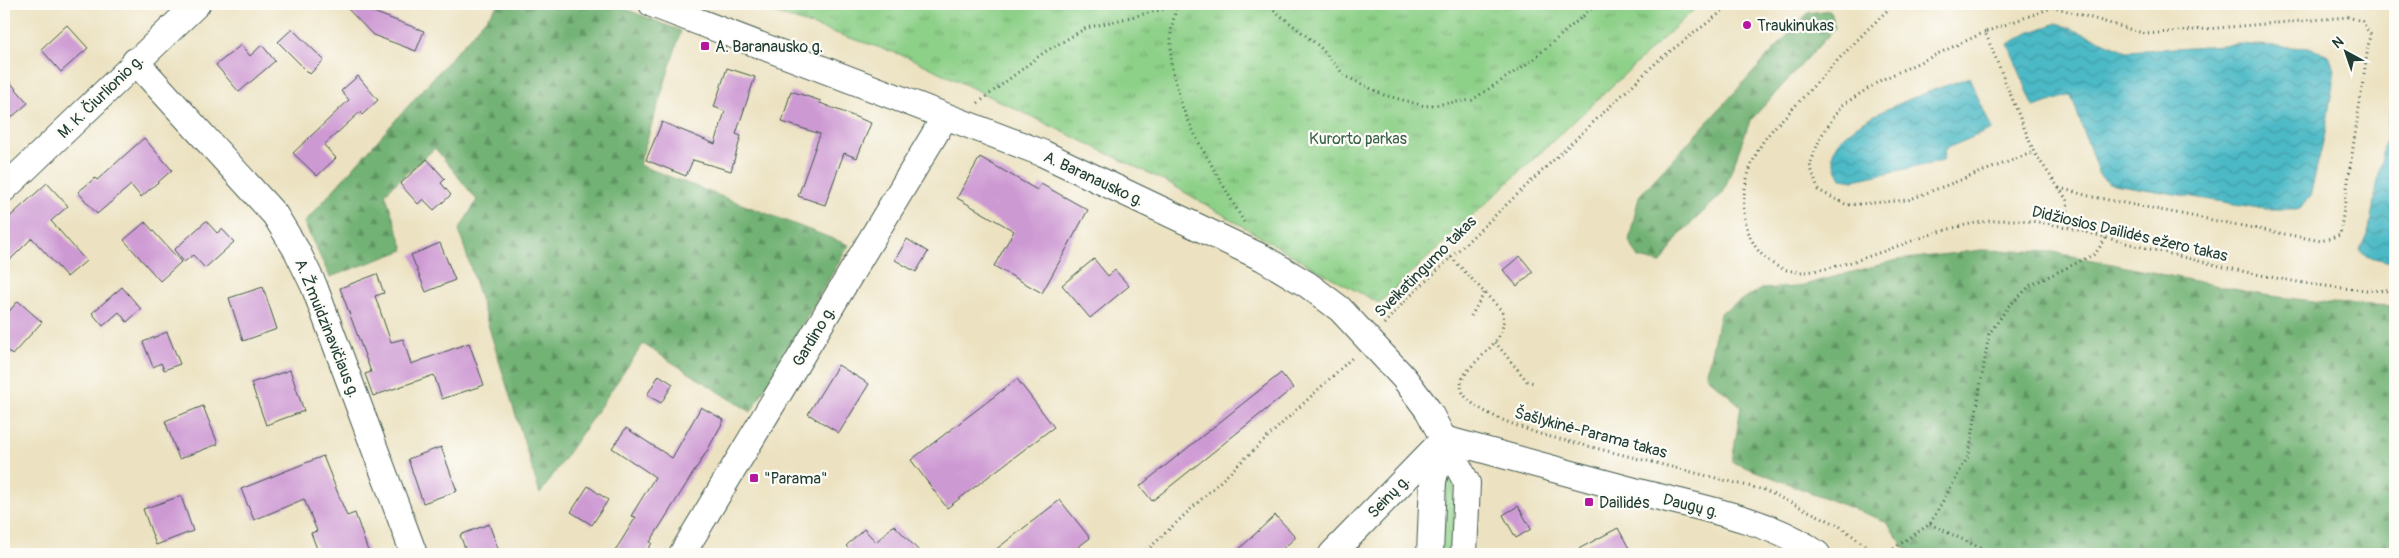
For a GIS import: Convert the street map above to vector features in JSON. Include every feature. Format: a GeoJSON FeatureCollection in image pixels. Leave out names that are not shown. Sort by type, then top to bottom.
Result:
{"type":"FeatureCollection","features":[{"type":"Feature","properties":{"kind":"street","name":"M. K. Čiurlionio g."},"geometry":{"type":"LineString","coordinates":[[4,190],[135,61],[197,4]]}},
{"type":"Feature","properties":{"kind":"street","name":"A. Baranausko g."},"geometry":{"type":"LineString","coordinates":[[652,4],[1042,153],[1262,258],[1308,285],[1340,309],[1370,340],[1404,378],[1428,410],[1467,483],[1464,554]]}},
{"type":"Feature","properties":{"kind":"street","name":"A. Žmuidzinavičiaus g."},"geometry":{"type":"LineString","coordinates":[[135,61],[275,216],[297,251],[314,286],[414,554]]}},
{"type":"Feature","properties":{"kind":"street","name":"Gardino g."},"geometry":{"type":"LineString","coordinates":[[682,554],[956,121]]}},
{"type":"Feature","properties":{"kind":"street","name":"Seinų g."},"geometry":{"type":"LineString","coordinates":[[1332,554],[1444,439]]}},
{"type":"Feature","properties":{"kind":"street"},"geometry":{"type":"LineString","coordinates":[[1430,554],[1432,481],[1444,439]]}},
{"type":"Feature","properties":{"kind":"street","name":"Daugų g."},"geometry":{"type":"LineString","coordinates":[[1444,439],[1570,474],[1738,517],[1804,543],[1818,554]]}},
{"type":"Feature","properties":{"kind":"path"},"geometry":{"type":"LineString","coordinates":[[956,121],[1043,53],[1086,28],[1185,4]]}},
{"type":"Feature","properties":{"kind":"path"},"geometry":{"type":"LineString","coordinates":[[1266,4],[1319,46],[1345,76],[1384,95],[1425,106],[1472,100],[1531,61],[1597,4]]}},
{"type":"Feature","properties":{"kind":"path","name":"Sveikatingumo takas"},"geometry":{"type":"LineString","coordinates":[[1143,554],[1370,340],[1406,300],[1660,59],[1732,4]]}},
{"type":"Feature","properties":{"kind":"path","name":"Didžiosios Dailidės ežero takas"},"geometry":{"type":"LineString","coordinates":[[1894,4],[1836,61],[1762,143],[1751,165],[1743,192],[1746,226],[1763,257],[1773,265],[1794,272],[1812,271],[1853,261],[1932,233],[1976,223],[2011,220],[2069,229],[2257,276],[2292,282],[2395,291]]}},
{"type":"Feature","properties":{"kind":"path"},"geometry":{"type":"LineString","coordinates":[[1177,5],[1171,30],[1171,65],[1183,109],[1199,143],[1247,228]]}},
{"type":"Feature","properties":{"kind":"path"},"geometry":{"type":"LineString","coordinates":[[2034,152],[1908,200],[1847,205],[1818,190],[1810,166],[1820,138],[1841,106],[1881,80],[1985,32],[2054,7],[2146,34],[2348,18],[2362,21],[2370,34],[2340,235],[2321,241],[2093,197],[2059,188]]}},
{"type":"Feature","properties":{"kind":"path"},"geometry":{"type":"LineString","coordinates":[[1985,32],[2034,152],[2066,200],[2069,229]]}},
{"type":"Feature","properties":{"kind":"path"},"geometry":{"type":"LineString","coordinates":[[1885,554],[1930,524],[1969,455],[1989,334],[2009,306],[2031,285],[2095,254],[2106,238]]}},
{"type":"Feature","properties":{"kind":"path","name":"Šašlykinė-Parama takas"},"geometry":{"type":"LineString","coordinates":[[1451,257],[1502,311],[1506,322],[1501,336],[1469,369],[1460,382],[1460,392],[1469,402],[1511,425],[1543,435],[1764,490],[1838,525],[1876,554]]}},
{"type":"Feature","properties":{"kind":"path"},"geometry":{"type":"LineString","coordinates":[[1471,316],[1485,292]]}},
{"type":"Feature","properties":{"kind":"path"},"geometry":{"type":"LineString","coordinates":[[1495,342],[1527,381],[1534,383]]}},
{"type":"Feature","properties":{"kind":"path"},"geometry":{"type":"LineString","coordinates":[[1930,524],[1993,554]]}},
{"type":"Feature","properties":{"kind":"green space"},"geometry":{"type":"Polygon","coordinates":[[[499,4],[613,4],[681,31],[639,165],[849,245],[751,412],[643,344],[540,494],[459,230],[477,200],[435,148],[385,193],[404,250],[330,277],[304,223],[499,4]]]}},
{"type":"Feature","properties":{"kind":"green space","name":"Kurorto parkas"},"geometry":{"type":"Polygon","coordinates":[[[747,4],[1700,4],[1379,303],[1319,271],[1169,183],[908,57],[747,4]]]}},
{"type":"Feature","properties":{"kind":"green space"},"geometry":{"type":"Polygon","coordinates":[[[1830,10],[1835,28],[1750,121],[1723,193],[1680,234],[1661,263],[1639,258],[1629,241],[1639,196],[1808,13],[1830,10]]]}},
{"type":"Feature","properties":{"kind":"green space"},"geometry":{"type":"Polygon","coordinates":[[[1982,250],[2053,252],[2263,295],[2330,303],[2395,306],[2395,554],[1910,554],[1885,521],[1732,462],[1741,406],[1706,376],[1720,313],[1761,289],[1796,287],[1898,260],[1982,250]]]}},
{"type":"Feature","properties":{"kind":"green space"},"geometry":{"type":"Polygon","coordinates":[[[1447,476],[1454,479],[1454,554],[1439,554],[1447,476]]]}},
{"type":"Feature","properties":{"kind":"water"},"geometry":{"type":"Polygon","coordinates":[[[2057,23],[2127,51],[2238,44],[2309,48],[2328,55],[2335,69],[2326,129],[2310,196],[2300,209],[2265,209],[2108,183],[2099,175],[2071,95],[2034,107],[2008,44],[2028,33],[2057,23]]]}},
{"type":"Feature","properties":{"kind":"water"},"geometry":{"type":"Polygon","coordinates":[[[1969,77],[1992,129],[1945,149],[1943,161],[1854,180],[1841,178],[1833,160],[1833,153],[1843,137],[1857,126],[1895,105],[1969,77]]]}},
{"type":"Feature","properties":{"kind":"water"},"geometry":{"type":"Polygon","coordinates":[[[2395,86],[2395,263],[2365,256],[2360,250],[2369,229],[2395,86]]]}},
{"type":"Feature","properties":{"kind":"building"},"geometry":{"type":"Polygon","coordinates":[[[343,4],[352,4],[424,31],[416,51],[373,35],[343,4]]]}},
{"type":"Feature","properties":{"kind":"building"},"geometry":{"type":"Polygon","coordinates":[[[67,25],[88,48],[61,72],[41,49],[67,25]]]}},
{"type":"Feature","properties":{"kind":"building"},"geometry":{"type":"Polygon","coordinates":[[[292,29],[324,60],[310,74],[278,42],[292,29]]]}},
{"type":"Feature","properties":{"kind":"building"},"geometry":{"type":"Polygon","coordinates":[[[241,45],[250,56],[262,45],[275,61],[239,92],[216,65],[241,45]]]}},
{"type":"Feature","properties":{"kind":"building"},"geometry":{"type":"Polygon","coordinates":[[[727,68],[755,77],[736,134],[741,136],[731,171],[693,160],[686,176],[646,160],[662,122],[715,144],[725,111],[714,107],[727,68]]]}},
{"type":"Feature","properties":{"kind":"building"},"geometry":{"type":"Polygon","coordinates":[[[4,75],[28,103],[4,124],[4,75]]]}},
{"type":"Feature","properties":{"kind":"building"},"geometry":{"type":"Polygon","coordinates":[[[358,76],[378,100],[362,115],[360,112],[324,145],[336,158],[317,176],[293,153],[349,100],[341,91],[358,76]]]}},
{"type":"Feature","properties":{"kind":"building"},"geometry":{"type":"Polygon","coordinates":[[[791,91],[821,101],[820,103],[871,123],[857,158],[844,153],[825,205],[798,196],[820,134],[782,122],[791,91]]]}},
{"type":"Feature","properties":{"kind":"building"},"geometry":{"type":"Polygon","coordinates":[[[144,138],[172,170],[141,197],[131,185],[97,214],[78,192],[95,178],[97,180],[144,138]]]}},
{"type":"Feature","properties":{"kind":"building"},"geometry":{"type":"Polygon","coordinates":[[[980,157],[1037,190],[1041,184],[1088,210],[1042,293],[994,266],[1014,231],[957,198],[980,157]]]}},
{"type":"Feature","properties":{"kind":"building"},"geometry":{"type":"Polygon","coordinates":[[[427,159],[445,179],[441,183],[451,195],[434,210],[423,199],[418,204],[400,184],[427,159]]]}},
{"type":"Feature","properties":{"kind":"building"},"geometry":{"type":"Polygon","coordinates":[[[47,183],[68,206],[51,221],[86,261],[67,277],[32,238],[4,266],[4,222],[47,183]]]}},
{"type":"Feature","properties":{"kind":"building"},"geometry":{"type":"Polygon","coordinates":[[[206,221],[217,233],[222,229],[234,242],[205,268],[193,255],[184,262],[174,250],[206,221]]]}},
{"type":"Feature","properties":{"kind":"building"},"geometry":{"type":"Polygon","coordinates":[[[145,222],[181,262],[160,281],[124,240],[145,222]]]}},
{"type":"Feature","properties":{"kind":"building"},"geometry":{"type":"Polygon","coordinates":[[[907,239],[928,252],[916,272],[895,260],[907,239]]]}},
{"type":"Feature","properties":{"kind":"building"},"geometry":{"type":"Polygon","coordinates":[[[440,243],[455,280],[426,292],[411,255],[440,243]]]}},
{"type":"Feature","properties":{"kind":"building"},"geometry":{"type":"Polygon","coordinates":[[[1520,256],[1533,272],[1517,286],[1503,270],[1520,256]]]}},
{"type":"Feature","properties":{"kind":"building"},"geometry":{"type":"Polygon","coordinates":[[[1094,259],[1108,276],[1115,270],[1129,286],[1090,318],[1062,285],[1094,259]]]}},
{"type":"Feature","properties":{"kind":"building"},"geometry":{"type":"Polygon","coordinates":[[[377,274],[384,293],[375,296],[391,342],[403,339],[411,364],[469,343],[484,385],[442,399],[434,375],[373,396],[365,374],[371,372],[340,288],[377,274]]]}},
{"type":"Feature","properties":{"kind":"building"},"geometry":{"type":"Polygon","coordinates":[[[122,287],[141,309],[127,322],[119,312],[103,326],[92,313],[122,287]]]}},
{"type":"Feature","properties":{"kind":"building"},"geometry":{"type":"Polygon","coordinates":[[[263,287],[277,329],[243,341],[229,298],[263,287]]]}},
{"type":"Feature","properties":{"kind":"building"},"geometry":{"type":"Polygon","coordinates":[[[18,301],[42,322],[12,355],[4,347],[4,317],[18,301]]]}},
{"type":"Feature","properties":{"kind":"building"},"geometry":{"type":"Polygon","coordinates":[[[167,332],[180,364],[164,370],[161,363],[153,367],[143,342],[167,332]]]}},
{"type":"Feature","properties":{"kind":"building"},"geometry":{"type":"Polygon","coordinates":[[[838,365],[869,384],[839,433],[808,414],[838,365]]]}},
{"type":"Feature","properties":{"kind":"building"},"geometry":{"type":"Polygon","coordinates":[[[290,370],[304,411],[266,425],[251,383],[290,370]]]}},
{"type":"Feature","properties":{"kind":"building"},"geometry":{"type":"Polygon","coordinates":[[[1281,373],[1293,388],[1152,501],[1140,486],[1281,373]]]}},
{"type":"Feature","properties":{"kind":"building"},"geometry":{"type":"Polygon","coordinates":[[[659,375],[673,384],[661,403],[647,395],[659,375]]]}},
{"type":"Feature","properties":{"kind":"building"},"geometry":{"type":"Polygon","coordinates":[[[1017,379],[1054,427],[947,508],[911,460],[1017,379]]]}},
{"type":"Feature","properties":{"kind":"building"},"geometry":{"type":"Polygon","coordinates":[[[203,406],[218,444],[179,459],[165,421],[203,406]]]}},
{"type":"Feature","properties":{"kind":"building"},"geometry":{"type":"Polygon","coordinates":[[[701,407],[724,420],[707,451],[650,542],[652,543],[645,554],[613,554],[636,517],[631,516],[655,477],[612,448],[626,428],[672,458],[701,407]]]}},
{"type":"Feature","properties":{"kind":"building"},"geometry":{"type":"Polygon","coordinates":[[[441,447],[457,491],[423,503],[408,459],[441,447]]]}},
{"type":"Feature","properties":{"kind":"building"},"geometry":{"type":"Polygon","coordinates":[[[323,456],[347,516],[355,513],[369,554],[319,554],[311,533],[317,531],[304,499],[254,520],[241,489],[323,456]]]}},
{"type":"Feature","properties":{"kind":"building"},"geometry":{"type":"Polygon","coordinates":[[[588,486],[608,500],[592,525],[571,512],[588,486]]]}},
{"type":"Feature","properties":{"kind":"building"},"geometry":{"type":"Polygon","coordinates":[[[181,496],[193,531],[156,545],[143,509],[181,496]]]}},
{"type":"Feature","properties":{"kind":"building"},"geometry":{"type":"Polygon","coordinates":[[[1060,500],[1090,538],[1069,554],[990,554],[1060,500]]]}},
{"type":"Feature","properties":{"kind":"building"},"geometry":{"type":"Polygon","coordinates":[[[1518,506],[1531,529],[1516,538],[1503,515],[1518,506]]]}},
{"type":"Feature","properties":{"kind":"building"},"geometry":{"type":"Polygon","coordinates":[[[1275,515],[1296,537],[1277,554],[1234,554],[1275,515]]]}},
{"type":"Feature","properties":{"kind":"building"},"geometry":{"type":"Polygon","coordinates":[[[489,524],[500,554],[467,554],[460,535],[489,524]]]}},
{"type":"Feature","properties":{"kind":"building"},"geometry":{"type":"Polygon","coordinates":[[[894,525],[922,554],[854,554],[846,546],[864,529],[876,542],[894,525]]]}},
{"type":"Feature","properties":{"kind":"building"},"geometry":{"type":"Polygon","coordinates":[[[1618,528],[1632,554],[1569,554],[1618,528]]]}},
{"type":"Feature","properties":{"kind":"place","name":"Traukinukas"},"geometry":{"type":"Point","coordinates":[1747,25]}},
{"type":"Feature","properties":{"kind":"place","name":"A. Baranausko g."},"geometry":{"type":"Point","coordinates":[705,46]}},
{"type":"Feature","properties":{"kind":"place","name":"\"Parama\""},"geometry":{"type":"Point","coordinates":[754,478]}},
{"type":"Feature","properties":{"kind":"place","name":"Dailidės"},"geometry":{"type":"Point","coordinates":[1589,502]}}]}
